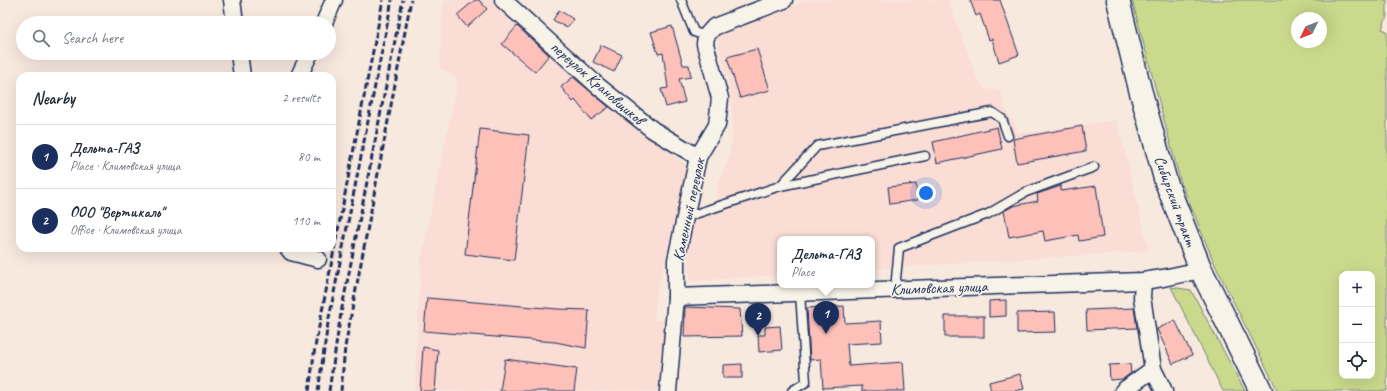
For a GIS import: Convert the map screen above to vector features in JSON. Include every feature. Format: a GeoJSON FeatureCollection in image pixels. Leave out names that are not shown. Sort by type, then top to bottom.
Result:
{"type":"FeatureCollection","features":[{"type":"Feature","properties":{"kind":"main road","name":"Сибирский тракт"},"geometry":{"type":"LineString","coordinates":[[1118,0],[1140,89],[1166,182],[1201,270],[1261,391]]}},
{"type":"Feature","properties":{"kind":"street"},"geometry":{"type":"LineString","coordinates":[[232,0],[234,16]]}},
{"type":"Feature","properties":{"kind":"street"},"geometry":{"type":"LineString","coordinates":[[327,16],[334,0]]}},
{"type":"Feature","properties":{"kind":"street","name":"переулок Крановщиков"},"geometry":{"type":"LineString","coordinates":[[503,0],[598,86],[653,130],[698,157]]}},
{"type":"Feature","properties":{"kind":"street"},"geometry":{"type":"LineString","coordinates":[[706,36],[714,27],[784,0]]}},
{"type":"Feature","properties":{"kind":"street","name":"Каменный переулок"},"geometry":{"type":"LineString","coordinates":[[668,391],[676,297],[676,260],[698,157],[717,125],[720,98],[705,44],[706,36]]}},
{"type":"Feature","properties":{"kind":"street"},"geometry":{"type":"LineString","coordinates":[[240,60],[241,72]]}},
{"type":"Feature","properties":{"kind":"street"},"geometry":{"type":"LineString","coordinates":[[301,72],[307,60]]}},
{"type":"Feature","properties":{"kind":"street"},"geometry":{"type":"LineString","coordinates":[[291,252],[318,260]]}},
{"type":"Feature","properties":{"kind":"street","name":"Климовская улица"},"geometry":{"type":"LineString","coordinates":[[676,297],[1143,281],[1201,270]]}},
{"type":"Feature","properties":{"kind":"street"},"geometry":{"type":"LineString","coordinates":[[1143,281],[1142,297],[1153,369],[1164,391]]}},
{"type":"Feature","properties":{"kind":"street"},"geometry":{"type":"LineString","coordinates":[[1123,391],[1153,369]]}},
{"type":"Feature","properties":{"kind":"lane"},"geometry":{"type":"LineString","coordinates":[[681,0],[694,32],[706,36]]}},
{"type":"Feature","properties":{"kind":"lane"},"geometry":{"type":"LineString","coordinates":[[780,186],[817,146],[992,112],[1002,119],[1008,136]]}},
{"type":"Feature","properties":{"kind":"lane"},"geometry":{"type":"LineString","coordinates":[[686,217],[780,186],[925,156]]}},
{"type":"Feature","properties":{"kind":"lane"},"geometry":{"type":"LineString","coordinates":[[895,290],[899,248],[988,214],[1026,192],[1094,167]]}},
{"type":"Feature","properties":{"kind":"lane"},"geometry":{"type":"LineString","coordinates":[[792,391],[806,382],[800,293]]}},
{"type":"Feature","properties":{"kind":"shaded area"},"geometry":{"type":"Polygon","coordinates":[[[444,0],[495,1],[688,167],[656,296],[654,320],[669,321],[659,391],[414,391],[421,260],[458,79],[439,67],[444,0]]]}},
{"type":"Feature","properties":{"kind":"shaded area"},"geometry":{"type":"Polygon","coordinates":[[[808,0],[948,0],[977,79],[986,90],[1002,90],[1004,107],[1016,126],[1016,132],[1024,133],[1117,120],[1149,251],[875,269],[875,236],[777,236],[777,275],[690,281],[687,231],[694,211],[717,200],[718,184],[728,161],[732,140],[733,122],[731,95],[716,33],[808,0]]]}},
{"type":"Feature","properties":{"kind":"green space"},"geometry":{"type":"Polygon","coordinates":[[[1132,0],[1387,0],[1387,16],[1382,29],[1387,31],[1387,391],[1278,391],[1215,265],[1180,180],[1132,0]]]}},
{"type":"Feature","properties":{"kind":"green space"},"geometry":{"type":"Polygon","coordinates":[[[1171,287],[1191,290],[1245,391],[1223,391],[1171,287]]]}},
{"type":"Feature","properties":{"kind":"building"},"geometry":{"type":"Polygon","coordinates":[[[475,0],[479,0],[487,9],[467,27],[457,15],[475,0]]]}},
{"type":"Feature","properties":{"kind":"building"},"geometry":{"type":"Polygon","coordinates":[[[970,0],[1000,0],[1019,55],[999,62],[992,39],[989,40],[980,14],[976,16],[970,0]]]}},
{"type":"Feature","properties":{"kind":"building"},"geometry":{"type":"Polygon","coordinates":[[[559,10],[573,19],[567,28],[553,20],[559,10]]]}},
{"type":"Feature","properties":{"kind":"building"},"geometry":{"type":"Polygon","coordinates":[[[517,26],[549,55],[535,72],[502,44],[517,26]]]}},
{"type":"Feature","properties":{"kind":"building"},"geometry":{"type":"Polygon","coordinates":[[[672,26],[683,65],[689,65],[691,77],[679,79],[685,102],[666,107],[661,89],[668,88],[663,53],[658,54],[651,32],[672,26]]]}},
{"type":"Feature","properties":{"kind":"building"},"geometry":{"type":"Polygon","coordinates":[[[601,45],[622,55],[614,72],[593,62],[601,45]]]}},
{"type":"Feature","properties":{"kind":"building"},"geometry":{"type":"Polygon","coordinates":[[[757,49],[770,90],[740,98],[727,57],[757,49]]]}},
{"type":"Feature","properties":{"kind":"building"},"geometry":{"type":"Polygon","coordinates":[[[573,77],[609,107],[591,120],[575,100],[573,102],[561,87],[573,77]]]}},
{"type":"Feature","properties":{"kind":"building"},"geometry":{"type":"Polygon","coordinates":[[[1082,126],[1086,151],[1017,163],[1013,139],[1082,126]]]}},
{"type":"Feature","properties":{"kind":"building"},"geometry":{"type":"Polygon","coordinates":[[[997,127],[1002,149],[937,163],[933,142],[997,127]]]}},
{"type":"Feature","properties":{"kind":"building"},"geometry":{"type":"Polygon","coordinates":[[[480,129],[529,135],[514,260],[465,254],[480,129]]]}},
{"type":"Feature","properties":{"kind":"building"},"geometry":{"type":"Polygon","coordinates":[[[916,184],[918,200],[890,204],[888,187],[916,184]]]}},
{"type":"Feature","properties":{"kind":"building"},"geometry":{"type":"Polygon","coordinates":[[[1061,186],[1061,191],[1096,186],[1103,237],[1079,241],[1078,235],[1045,241],[1043,231],[1009,237],[1004,211],[1013,206],[1038,201],[1037,194],[1061,186]]]}},
{"type":"Feature","properties":{"kind":"building"},"geometry":{"type":"Polygon","coordinates":[[[427,298],[558,309],[589,310],[586,348],[555,342],[424,331],[427,298]]]}},
{"type":"Feature","properties":{"kind":"building"},"geometry":{"type":"Polygon","coordinates":[[[1006,300],[1006,316],[989,317],[989,301],[1006,300]]]}},
{"type":"Feature","properties":{"kind":"building"},"geometry":{"type":"Polygon","coordinates":[[[844,306],[845,323],[881,321],[882,342],[847,344],[849,366],[903,362],[905,391],[862,391],[862,386],[823,388],[821,359],[810,360],[807,308],[844,306]]]}},
{"type":"Feature","properties":{"kind":"building"},"geometry":{"type":"Polygon","coordinates":[[[685,307],[740,309],[742,336],[684,337],[685,307]]]}},
{"type":"Feature","properties":{"kind":"building"},"geometry":{"type":"Polygon","coordinates":[[[1134,308],[1137,328],[1087,330],[1086,310],[1134,308]]]}},
{"type":"Feature","properties":{"kind":"building"},"geometry":{"type":"Polygon","coordinates":[[[1055,312],[1056,332],[1017,333],[1017,313],[1055,312]]]}},
{"type":"Feature","properties":{"kind":"building"},"geometry":{"type":"Polygon","coordinates":[[[945,316],[984,316],[984,337],[945,337],[945,316]]]}},
{"type":"Feature","properties":{"kind":"building"},"geometry":{"type":"Polygon","coordinates":[[[1175,320],[1192,355],[1173,364],[1157,329],[1175,320]]]}},
{"type":"Feature","properties":{"kind":"building"},"geometry":{"type":"Polygon","coordinates":[[[780,326],[782,350],[759,352],[758,335],[765,335],[765,327],[780,326]]]}},
{"type":"Feature","properties":{"kind":"building"},"geometry":{"type":"Polygon","coordinates":[[[423,347],[438,350],[435,391],[420,391],[423,347]]]}},
{"type":"Feature","properties":{"kind":"building"},"geometry":{"type":"Polygon","coordinates":[[[505,359],[577,369],[574,391],[500,391],[505,359]]]}},
{"type":"Feature","properties":{"kind":"building"},"geometry":{"type":"Polygon","coordinates":[[[742,364],[742,378],[723,378],[723,365],[742,364]]]}},
{"type":"Feature","properties":{"kind":"building"},"geometry":{"type":"Polygon","coordinates":[[[1130,364],[1131,373],[1123,379],[1110,380],[1109,365],[1130,364]]]}},
{"type":"Feature","properties":{"kind":"building"},"geometry":{"type":"Polygon","coordinates":[[[1020,374],[1024,389],[1014,391],[991,391],[989,382],[1020,374]]]}},
{"type":"Feature","properties":{"kind":"railway"},"geometry":{"type":"LineString","coordinates":[[336,240],[383,0]]}},
{"type":"Feature","properties":{"kind":"railway"},"geometry":{"type":"LineString","coordinates":[[318,391],[328,323],[392,0]]}},
{"type":"Feature","properties":{"kind":"railway"},"geometry":{"type":"LineString","coordinates":[[329,391],[341,313],[403,0]]}},
{"type":"Feature","properties":{"kind":"railway"},"geometry":{"type":"LineString","coordinates":[[341,391],[345,347],[411,0]]}},
{"type":"Feature","properties":{"kind":"railway"},"geometry":{"type":"LineString","coordinates":[[309,391],[315,347],[334,252]]}},
{"type":"Feature","properties":{"kind":"place","name":"Дельта-ГАЗ"},"geometry":{"type":"Point","coordinates":[826,334]}},
{"type":"Feature","properties":{"kind":"place","name":"ООО \"Вертикаль\""},"geometry":{"type":"Point","coordinates":[758,336]}}]}
